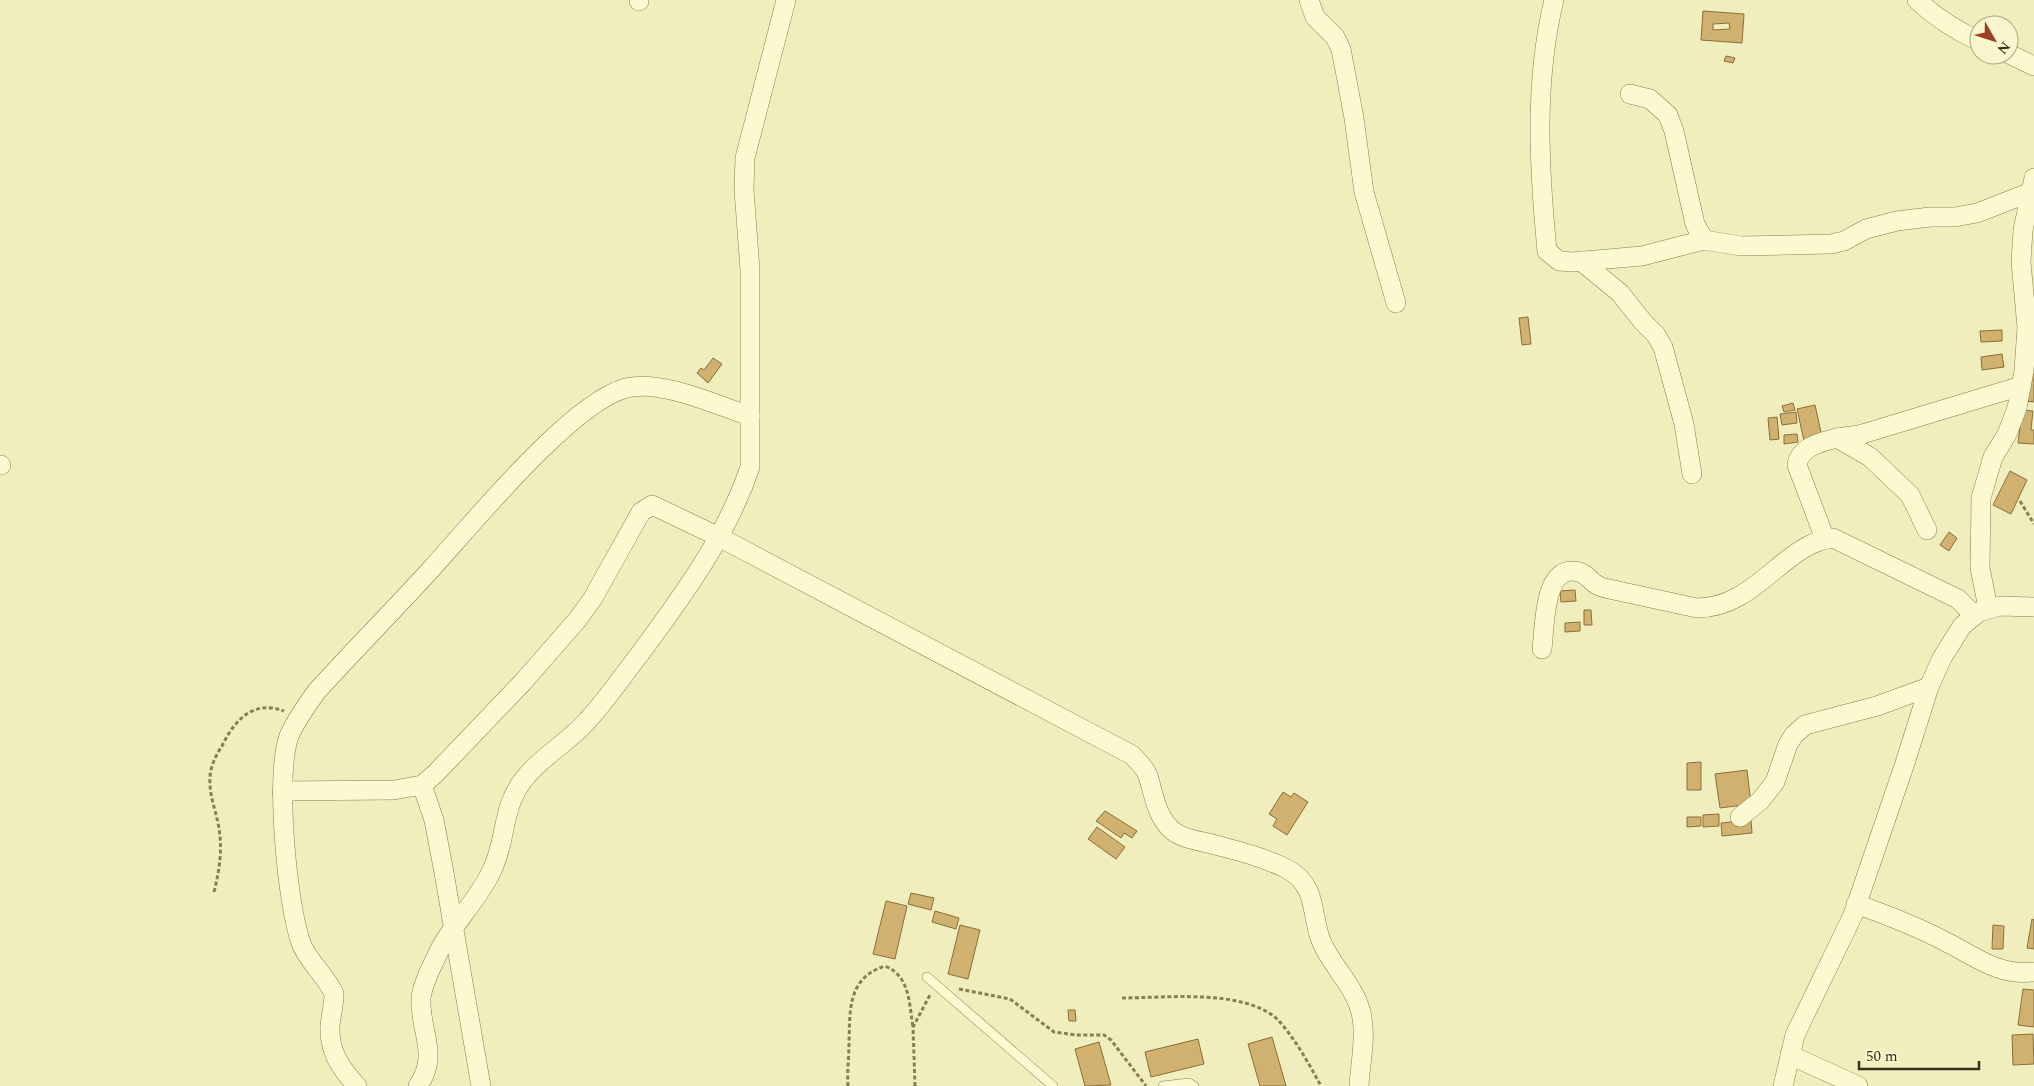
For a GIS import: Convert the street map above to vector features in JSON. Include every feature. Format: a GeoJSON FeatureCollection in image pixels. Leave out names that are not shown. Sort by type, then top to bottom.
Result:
{"type":"FeatureCollection","features":[{"type":"Feature","properties":{"kind":"street"},"geometry":{"type":"LineString","coordinates":[[418,1086],[425,1071],[429,1053],[421,999],[424,985],[454,926],[492,872],[498,858],[506,815],[516,790],[534,768],[586,722],[614,690],[679,602],[741,494],[750,467],[748,363],[750,270],[744,190],[745,158],[786,0]]}},
{"type":"Feature","properties":{"kind":"street"},"geometry":{"type":"LineString","coordinates":[[1309,0],[1315,17],[1335,37],[1341,49],[1354,118],[1359,168],[1364,192],[1396,303]]}},
{"type":"Feature","properties":{"kind":"street"},"geometry":{"type":"LineString","coordinates":[[1554,0],[1543,63],[1540,181],[1547,251],[1559,261],[1642,256],[1704,240],[1741,246],[1831,244],[1844,241],[1866,229],[1896,221],[1930,217],[1955,217],[1977,213],[2032,197],[2021,262],[2027,327],[2021,386],[2017,408],[2007,434],[1993,457],[1981,498],[1981,611]]}},
{"type":"Feature","properties":{"kind":"street"},"geometry":{"type":"LineString","coordinates":[[1917,0],[1930,13],[1947,25],[1969,35]]}},
{"type":"Feature","properties":{"kind":"street"},"geometry":{"type":"LineString","coordinates":[[2019,59],[2034,66]]}},
{"type":"Feature","properties":{"kind":"street"},"geometry":{"type":"LineString","coordinates":[[1630,94],[1650,99],[1668,115],[1674,131],[1695,224],[1704,240]]}},
{"type":"Feature","properties":{"kind":"street"},"geometry":{"type":"LineString","coordinates":[[1581,261],[1620,293],[1656,335],[1663,347],[1684,424],[1692,474]]}},
{"type":"Feature","properties":{"kind":"street"},"geometry":{"type":"LineString","coordinates":[[1825,539],[1797,465],[1798,458],[1802,452],[1819,443],[1859,434],[2021,386]]}},
{"type":"Feature","properties":{"kind":"street"},"geometry":{"type":"LineString","coordinates":[[357,1086],[340,1068],[331,1047],[330,1026],[334,994],[331,986],[302,946],[298,934],[289,876],[282,791],[285,754],[289,737],[298,717],[317,691],[554,437],[596,403],[626,388],[658,388],[750,416]]}},
{"type":"Feature","properties":{"kind":"street"},"geometry":{"type":"LineString","coordinates":[[1837,438],[1870,457],[1910,495],[1927,530]]}},
{"type":"Feature","properties":{"kind":"street"},"geometry":{"type":"LineString","coordinates":[[282,791],[394,790],[422,785],[435,774],[523,682],[578,619],[593,598],[632,526],[646,507],[652,505],[717,536],[1132,755],[1143,766],[1157,807],[1172,831],[1186,837],[1249,854],[1288,870],[1305,884],[1313,900],[1320,938],[1333,963],[1349,987],[1360,1010],[1364,1035],[1359,1086]]}},
{"type":"Feature","properties":{"kind":"street"},"geometry":{"type":"LineString","coordinates":[[1542,649],[1548,593],[1561,574],[1572,571],[1581,573],[1595,584],[1609,590],[1697,608],[1712,608],[1739,596],[1798,553],[1825,539],[1833,538],[1868,557],[1900,569],[1981,611]]}},
{"type":"Feature","properties":{"kind":"street"},"geometry":{"type":"LineString","coordinates":[[1783,1086],[1795,1035],[1834,957],[1856,904],[1904,766],[1928,687],[1953,638],[1981,611],[2000,606],[2034,607]]}},
{"type":"Feature","properties":{"kind":"street"},"geometry":{"type":"LineString","coordinates":[[1740,817],[1760,801],[1775,782],[1788,744],[1794,735],[1805,725],[1878,706],[1928,687]]}},
{"type":"Feature","properties":{"kind":"street"},"geometry":{"type":"LineString","coordinates":[[422,785],[434,820],[481,1086]]}},
{"type":"Feature","properties":{"kind":"street"},"geometry":{"type":"LineString","coordinates":[[1856,904],[1903,922],[1997,969],[2021,974],[2034,972]]}},
{"type":"Feature","properties":{"kind":"street"},"geometry":{"type":"LineString","coordinates":[[1790,1055],[1858,1086]]}},
{"type":"Feature","properties":{"kind":"lane"},"geometry":{"type":"LineString","coordinates":[[926,977],[1053,1086]]}},
{"type":"Feature","properties":{"kind":"lane"},"geometry":{"type":"LineString","coordinates":[[1164,1086],[1189,1083],[1194,1086]]}},
{"type":"Feature","properties":{"kind":"path"},"geometry":{"type":"LineString","coordinates":[[2020,501],[2034,524]]}},
{"type":"Feature","properties":{"kind":"path"},"geometry":{"type":"LineString","coordinates":[[214,892],[221,864],[221,844],[211,796],[210,777],[217,754],[228,732],[237,720],[249,711],[260,708],[278,709],[298,717]]}},
{"type":"Feature","properties":{"kind":"path"},"geometry":{"type":"LineString","coordinates":[[848,1086],[850,1001],[858,986],[876,969],[885,966],[899,974],[907,993],[913,1027],[915,1086]]}},
{"type":"Feature","properties":{"kind":"path"},"geometry":{"type":"LineString","coordinates":[[913,1027],[936,985],[1010,999],[1054,1032],[1076,1035],[1104,1035],[1111,1040],[1146,1086]]}},
{"type":"Feature","properties":{"kind":"path"},"geometry":{"type":"LineString","coordinates":[[1122,998],[1220,999],[1238,1001],[1259,1008],[1278,1020],[1299,1049],[1321,1086]]}},
{"type":"Feature","properties":{"kind":"building"},"geometry":{"type":"Polygon","coordinates":[[[1703,11],[1744,14],[1742,43],[1701,40],[1703,11]],[[1729,23],[1713,24],[1713,30],[1730,29],[1729,23]]]}},
{"type":"Feature","properties":{"kind":"building"},"geometry":{"type":"Polygon","coordinates":[[[1726,56],[1735,58],[1733,63],[1724,61],[1726,56]]]}},
{"type":"Feature","properties":{"kind":"building"},"geometry":{"type":"Polygon","coordinates":[[[1528,317],[1531,344],[1522,345],[1519,318],[1528,317]]]}},
{"type":"Feature","properties":{"kind":"building"},"geometry":{"type":"Polygon","coordinates":[[[2002,330],[2002,341],[1981,342],[1980,331],[2002,330]]]}},
{"type":"Feature","properties":{"kind":"building"},"geometry":{"type":"Polygon","coordinates":[[[2002,354],[2004,367],[1982,370],[1981,357],[2002,354]]]}},
{"type":"Feature","properties":{"kind":"building"},"geometry":{"type":"Polygon","coordinates":[[[713,358],[722,364],[708,383],[697,373],[701,368],[704,370],[713,358]]]}},
{"type":"Feature","properties":{"kind":"building"},"geometry":{"type":"Polygon","coordinates":[[[2028,374],[2034,374],[2034,402],[2025,401],[2028,374]]]}},
{"type":"Feature","properties":{"kind":"building"},"geometry":{"type":"Polygon","coordinates":[[[1793,403],[1795,410],[1784,412],[1782,406],[1793,403]]]}},
{"type":"Feature","properties":{"kind":"building"},"geometry":{"type":"Polygon","coordinates":[[[1815,405],[1822,437],[1804,441],[1797,409],[1815,405]]]}},
{"type":"Feature","properties":{"kind":"building"},"geometry":{"type":"Polygon","coordinates":[[[2022,410],[2033,411],[2031,430],[2034,430],[2034,444],[2018,443],[2022,410]]]}},
{"type":"Feature","properties":{"kind":"building"},"geometry":{"type":"Polygon","coordinates":[[[1796,412],[1797,423],[1782,425],[1780,414],[1796,412]]]}},
{"type":"Feature","properties":{"kind":"building"},"geometry":{"type":"Polygon","coordinates":[[[1777,417],[1779,439],[1770,440],[1768,418],[1777,417]]]}},
{"type":"Feature","properties":{"kind":"building"},"geometry":{"type":"Polygon","coordinates":[[[1797,434],[1798,442],[1784,444],[1784,435],[1797,434]]]}},
{"type":"Feature","properties":{"kind":"building"},"geometry":{"type":"Polygon","coordinates":[[[2010,471],[2027,480],[2011,514],[1993,505],[2010,471]]]}},
{"type":"Feature","properties":{"kind":"building"},"geometry":{"type":"Polygon","coordinates":[[[1949,532],[1957,538],[1949,551],[1940,545],[1949,532]]]}},
{"type":"Feature","properties":{"kind":"building"},"geometry":{"type":"Polygon","coordinates":[[[1575,590],[1576,601],[1561,602],[1560,591],[1575,590]]]}},
{"type":"Feature","properties":{"kind":"building"},"geometry":{"type":"Polygon","coordinates":[[[1584,610],[1591,610],[1592,625],[1584,625],[1584,610]]]}},
{"type":"Feature","properties":{"kind":"building"},"geometry":{"type":"Polygon","coordinates":[[[1580,622],[1580,631],[1565,632],[1565,623],[1580,622]]]}},
{"type":"Feature","properties":{"kind":"building"},"geometry":{"type":"Polygon","coordinates":[[[1701,762],[1701,790],[1687,790],[1687,763],[1701,762]]]}},
{"type":"Feature","properties":{"kind":"building"},"geometry":{"type":"Polygon","coordinates":[[[1747,770],[1751,804],[1720,808],[1715,774],[1747,770]]]}},
{"type":"Feature","properties":{"kind":"building"},"geometry":{"type":"Polygon","coordinates":[[[1283,792],[1291,797],[1294,793],[1308,802],[1287,835],[1273,826],[1277,819],[1269,814],[1283,792]]]}},
{"type":"Feature","properties":{"kind":"building"},"geometry":{"type":"Polygon","coordinates":[[[1105,811],[1137,831],[1132,838],[1124,833],[1121,838],[1096,821],[1105,811]]]}},
{"type":"Feature","properties":{"kind":"building"},"geometry":{"type":"Polygon","coordinates":[[[1719,814],[1719,826],[1703,827],[1703,815],[1719,814]]]}},
{"type":"Feature","properties":{"kind":"building"},"geometry":{"type":"Polygon","coordinates":[[[1687,817],[1701,817],[1701,826],[1687,827],[1687,817]]]}},
{"type":"Feature","properties":{"kind":"building"},"geometry":{"type":"Polygon","coordinates":[[[1751,820],[1752,833],[1722,836],[1721,823],[1751,820]]]}},
{"type":"Feature","properties":{"kind":"building"},"geometry":{"type":"Polygon","coordinates":[[[1097,827],[1125,847],[1116,859],[1088,839],[1097,827]]]}},
{"type":"Feature","properties":{"kind":"building"},"geometry":{"type":"Polygon","coordinates":[[[911,893],[934,898],[931,910],[908,904],[911,893]]]}},
{"type":"Feature","properties":{"kind":"building"},"geometry":{"type":"Polygon","coordinates":[[[886,901],[907,906],[895,959],[873,954],[886,901]]]}},
{"type":"Feature","properties":{"kind":"building"},"geometry":{"type":"Polygon","coordinates":[[[935,911],[959,918],[956,929],[932,922],[935,911]]]}},
{"type":"Feature","properties":{"kind":"building"},"geometry":{"type":"Polygon","coordinates":[[[2032,919],[2034,920],[2034,949],[2027,948],[2032,919]]]}},
{"type":"Feature","properties":{"kind":"building"},"geometry":{"type":"Polygon","coordinates":[[[960,925],[980,930],[968,979],[948,974],[960,925]]]}},
{"type":"Feature","properties":{"kind":"building"},"geometry":{"type":"Polygon","coordinates":[[[1993,925],[2004,926],[2003,949],[1992,949],[1993,925]]]}},
{"type":"Feature","properties":{"kind":"building"},"geometry":{"type":"Polygon","coordinates":[[[2023,989],[2034,990],[2034,1027],[2018,1025],[2023,989]]]}},
{"type":"Feature","properties":{"kind":"building"},"geometry":{"type":"Polygon","coordinates":[[[1068,1010],[1075,1010],[1076,1021],[1069,1021],[1068,1010]]]}},
{"type":"Feature","properties":{"kind":"building"},"geometry":{"type":"Polygon","coordinates":[[[2033,1034],[2034,1064],[2013,1065],[2012,1035],[2033,1034]]]}},
{"type":"Feature","properties":{"kind":"building"},"geometry":{"type":"Polygon","coordinates":[[[1272,1037],[1286,1086],[1260,1086],[1248,1044],[1272,1037]]]}},
{"type":"Feature","properties":{"kind":"building"},"geometry":{"type":"Polygon","coordinates":[[[1198,1039],[1204,1064],[1151,1077],[1145,1052],[1198,1039]]]}},
{"type":"Feature","properties":{"kind":"building"},"geometry":{"type":"Polygon","coordinates":[[[1099,1042],[1111,1085],[1085,1086],[1075,1049],[1099,1042]]]}}]}
